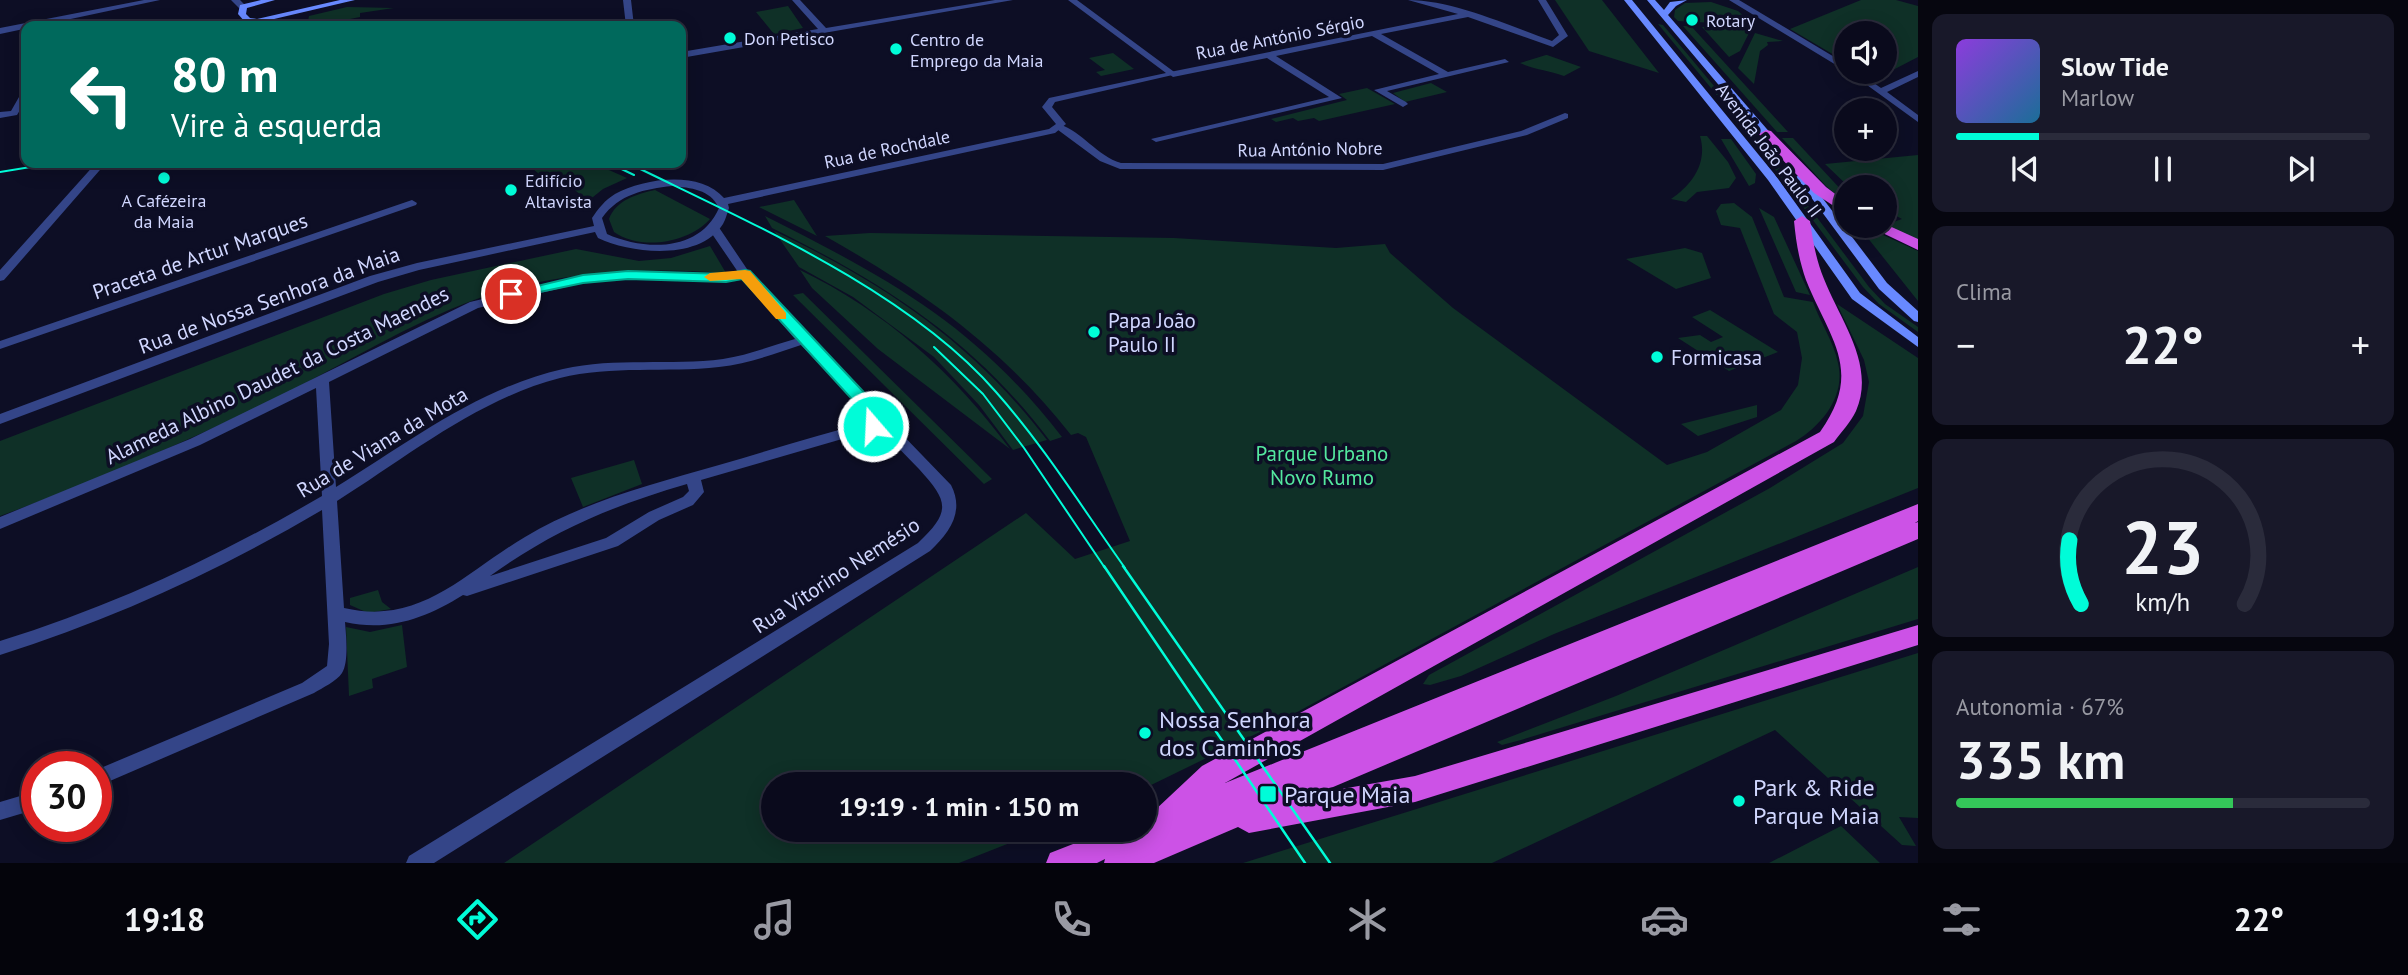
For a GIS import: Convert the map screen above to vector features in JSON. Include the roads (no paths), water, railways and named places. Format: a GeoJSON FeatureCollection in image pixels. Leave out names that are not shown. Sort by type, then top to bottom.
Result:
{"type":"FeatureCollection","features":[{"type":"Feature","properties":{"kind":"highway"},"geometry":{"type":"LineString","coordinates":[[1766,134],[1820,190],[1834,200]]}},
{"type":"Feature","properties":{"kind":"highway"},"geometry":{"type":"LineString","coordinates":[[1157,822],[1212,775],[1827,437],[1842,422],[1854,388],[1853,366],[1811,272],[1802,240],[1802,221]]}},
{"type":"Feature","properties":{"kind":"highway"},"geometry":{"type":"LineString","coordinates":[[1897,236],[1918,245]]}},
{"type":"Feature","properties":{"kind":"highway"},"geometry":{"type":"LineString","coordinates":[[1157,825],[1918,512]]}},
{"type":"Feature","properties":{"kind":"highway"},"geometry":{"type":"LineString","coordinates":[[1119,863],[1918,530]]}},
{"type":"Feature","properties":{"kind":"highway"},"geometry":{"type":"LineString","coordinates":[[1211,825],[1415,789],[1918,635]]}},
{"type":"Feature","properties":{"kind":"highway"},"geometry":{"type":"LineString","coordinates":[[1061,863],[1114,842]]}},
{"type":"Feature","properties":{"kind":"main road"},"geometry":{"type":"LineString","coordinates":[[246,21],[242,14],[243,7],[271,0]]}},
{"type":"Feature","properties":{"kind":"main road","name":"Avenida João Paulo II"},"geometry":{"type":"LineString","coordinates":[[1628,0],[1757,159],[1856,296],[1918,343]]}},
{"type":"Feature","properties":{"kind":"main road","name":"Avenida João Paulo II"},"geometry":{"type":"LineString","coordinates":[[1651,0],[1766,134],[1883,286],[1918,318]]}},
{"type":"Feature","properties":{"kind":"main road"},"geometry":{"type":"LineString","coordinates":[[1664,15],[1673,4],[1683,0]]}},
{"type":"Feature","properties":{"kind":"main road"},"geometry":{"type":"LineString","coordinates":[[261,21],[347,1]]}},
{"type":"Feature","properties":{"kind":"street"},"geometry":{"type":"LineString","coordinates":[[50,21],[156,0]]}},
{"type":"Feature","properties":{"kind":"street"},"geometry":{"type":"LineString","coordinates":[[235,0],[243,7]]}},
{"type":"Feature","properties":{"kind":"street"},"geometry":{"type":"LineString","coordinates":[[627,0],[629,21]]}},
{"type":"Feature","properties":{"kind":"street"},"geometry":{"type":"LineString","coordinates":[[796,0],[824,32]]}},
{"type":"Feature","properties":{"kind":"street"},"geometry":{"type":"LineString","coordinates":[[686,54],[1009,0]]}},
{"type":"Feature","properties":{"kind":"street"},"geometry":{"type":"LineString","coordinates":[[1072,0],[1173,74]]}},
{"type":"Feature","properties":{"kind":"street"},"geometry":{"type":"LineString","coordinates":[[1412,0],[1553,44],[1564,36],[1542,0]]}},
{"type":"Feature","properties":{"kind":"street"},"geometry":{"type":"LineString","coordinates":[[1452,0],[1465,15]]}},
{"type":"Feature","properties":{"kind":"street"},"geometry":{"type":"LineString","coordinates":[[1733,0],[1834,61]]}},
{"type":"Feature","properties":{"kind":"street","name":"Rua de António Sérgio"},"geometry":{"type":"LineString","coordinates":[[1059,127],[1060,121],[1049,111],[1048,103],[1059,98],[1465,15]]}},
{"type":"Feature","properties":{"kind":"street"},"geometry":{"type":"LineString","coordinates":[[0,31],[21,27]]}},
{"type":"Feature","properties":{"kind":"street"},"geometry":{"type":"LineString","coordinates":[[1374,34],[1447,75]]}},
{"type":"Feature","properties":{"kind":"street"},"geometry":{"type":"LineString","coordinates":[[1156,139],[1337,98],[1269,55]]}},
{"type":"Feature","properties":{"kind":"street"},"geometry":{"type":"LineString","coordinates":[[1403,104],[1379,90],[1505,62]]}},
{"type":"Feature","properties":{"kind":"street"},"geometry":{"type":"LineString","coordinates":[[1882,92],[1918,74]]}},
{"type":"Feature","properties":{"kind":"street"},"geometry":{"type":"LineString","coordinates":[[1870,84],[1918,119]]}},
{"type":"Feature","properties":{"kind":"street"},"geometry":{"type":"LineString","coordinates":[[0,115],[14,113],[21,101]]}},
{"type":"Feature","properties":{"kind":"street","name":"Rua António Nobre"},"geometry":{"type":"LineString","coordinates":[[1059,127],[1074,134],[1105,161],[1120,166],[1353,169],[1404,164],[1524,133],[1565,116]]}},
{"type":"Feature","properties":{"kind":"street","name":"Rua de Rochdale"},"geometry":{"type":"LineString","coordinates":[[722,202],[1059,127]]}},
{"type":"Feature","properties":{"kind":"street"},"geometry":{"type":"LineString","coordinates":[[0,277],[98,168]]}},
{"type":"Feature","properties":{"kind":"street"},"geometry":{"type":"LineString","coordinates":[[689,184],[714,193],[722,202],[724,211],[714,228],[684,243],[652,249],[621,245],[602,236],[597,218],[611,201],[639,188],[689,184]]}},
{"type":"Feature","properties":{"kind":"street","name":"Praceta de Artur Marques"},"geometry":{"type":"LineString","coordinates":[[0,345],[412,203]]}},
{"type":"Feature","properties":{"kind":"street","name":"Rua de Nossa Senhora da Maia"},"geometry":{"type":"LineString","coordinates":[[0,419],[374,279],[417,267],[598,228]]}},
{"type":"Feature","properties":{"kind":"street","name":"Rua Vitorino Nemésio"},"geometry":{"type":"LineString","coordinates":[[416,863],[864,585],[924,547],[943,530],[950,515],[951,503],[946,489],[745,274],[714,228]]}},
{"type":"Feature","properties":{"kind":"street","name":"Alameda Albino Daudet da Costa Maendes"},"geometry":{"type":"LineString","coordinates":[[0,523],[151,461],[322,380],[449,315],[529,289],[628,275],[726,278],[745,274]]}},
{"type":"Feature","properties":{"kind":"street","name":"Rua de Viana da Mota"},"geometry":{"type":"LineString","coordinates":[[0,648],[49,634],[124,604],[232,553],[328,500],[463,416],[538,381],[570,371],[608,367],[725,362],[804,340]]}},
{"type":"Feature","properties":{"kind":"street"},"geometry":{"type":"LineString","coordinates":[[112,772],[308,688],[335,670],[338,643],[322,380]]}},
{"type":"Feature","properties":{"kind":"street"},"geometry":{"type":"LineString","coordinates":[[456,594],[532,539],[600,507],[883,423]]}},
{"type":"Feature","properties":{"kind":"street"},"geometry":{"type":"LineString","coordinates":[[335,612],[370,621],[412,614],[456,594],[612,542],[654,516],[688,501],[697,492],[693,478]]}},
{"type":"Feature","properties":{"kind":"street"},"geometry":{"type":"LineString","coordinates":[[0,811],[21,805]]}},
{"type":"Feature","properties":{"kind":"tram line"},"geometry":{"type":"LineString","coordinates":[[0,172],[24,168]]}},
{"type":"Feature","properties":{"kind":"tram line"},"geometry":{"type":"LineString","coordinates":[[619,168],[634,175]]}},
{"type":"Feature","properties":{"kind":"tram line"},"geometry":{"type":"LineString","coordinates":[[638,168],[824,261],[918,321],[960,355],[996,392],[1030,434],[1125,568]]}},
{"type":"Feature","properties":{"kind":"tram line"},"geometry":{"type":"LineString","coordinates":[[934,347],[983,394],[1024,448],[1105,568]]}},
{"type":"Feature","properties":{"kind":"tram line"},"geometry":{"type":"LineString","coordinates":[[1104,566],[1305,863]]}},
{"type":"Feature","properties":{"kind":"tram line"},"geometry":{"type":"LineString","coordinates":[[1123,566],[1330,863]]}},
{"type":"Feature","properties":{"kind":"place","name":"Rotary"},"geometry":{"type":"Point","coordinates":[1692,20]}},
{"type":"Feature","properties":{"kind":"place","name":"Don Petisco"},"geometry":{"type":"Point","coordinates":[730,38]}},
{"type":"Feature","properties":{"kind":"place","name":"Centro de Emprego da Maia"},"geometry":{"type":"Point","coordinates":[896,49]}},
{"type":"Feature","properties":{"kind":"place","name":"A Cafézeira da Maia"},"geometry":{"type":"Point","coordinates":[164,178]}},
{"type":"Feature","properties":{"kind":"place","name":"Edifício Altavista"},"geometry":{"type":"Point","coordinates":[511,190]}},
{"type":"Feature","properties":{"kind":"place","name":"Papa João Paulo II"},"geometry":{"type":"Point","coordinates":[1094,332]}},
{"type":"Feature","properties":{"kind":"place","name":"Formicasa"},"geometry":{"type":"Point","coordinates":[1657,357]}},
{"type":"Feature","properties":{"kind":"place","name":"Nossa Senhora dos Caminhos"},"geometry":{"type":"Point","coordinates":[1145,733]}},
{"type":"Feature","properties":{"kind":"place","name":"Parque Maia"},"geometry":{"type":"Point","coordinates":[1268,794]}},
{"type":"Feature","properties":{"kind":"place","name":"Park & Ride Parque Maia"},"geometry":{"type":"Point","coordinates":[1739,801]}},
{"type":"Feature","properties":{"kind":"park label","name":"Parque Urbano Novo Rumo"},"geometry":{"type":"Point","coordinates":[1322,465]}}]}
